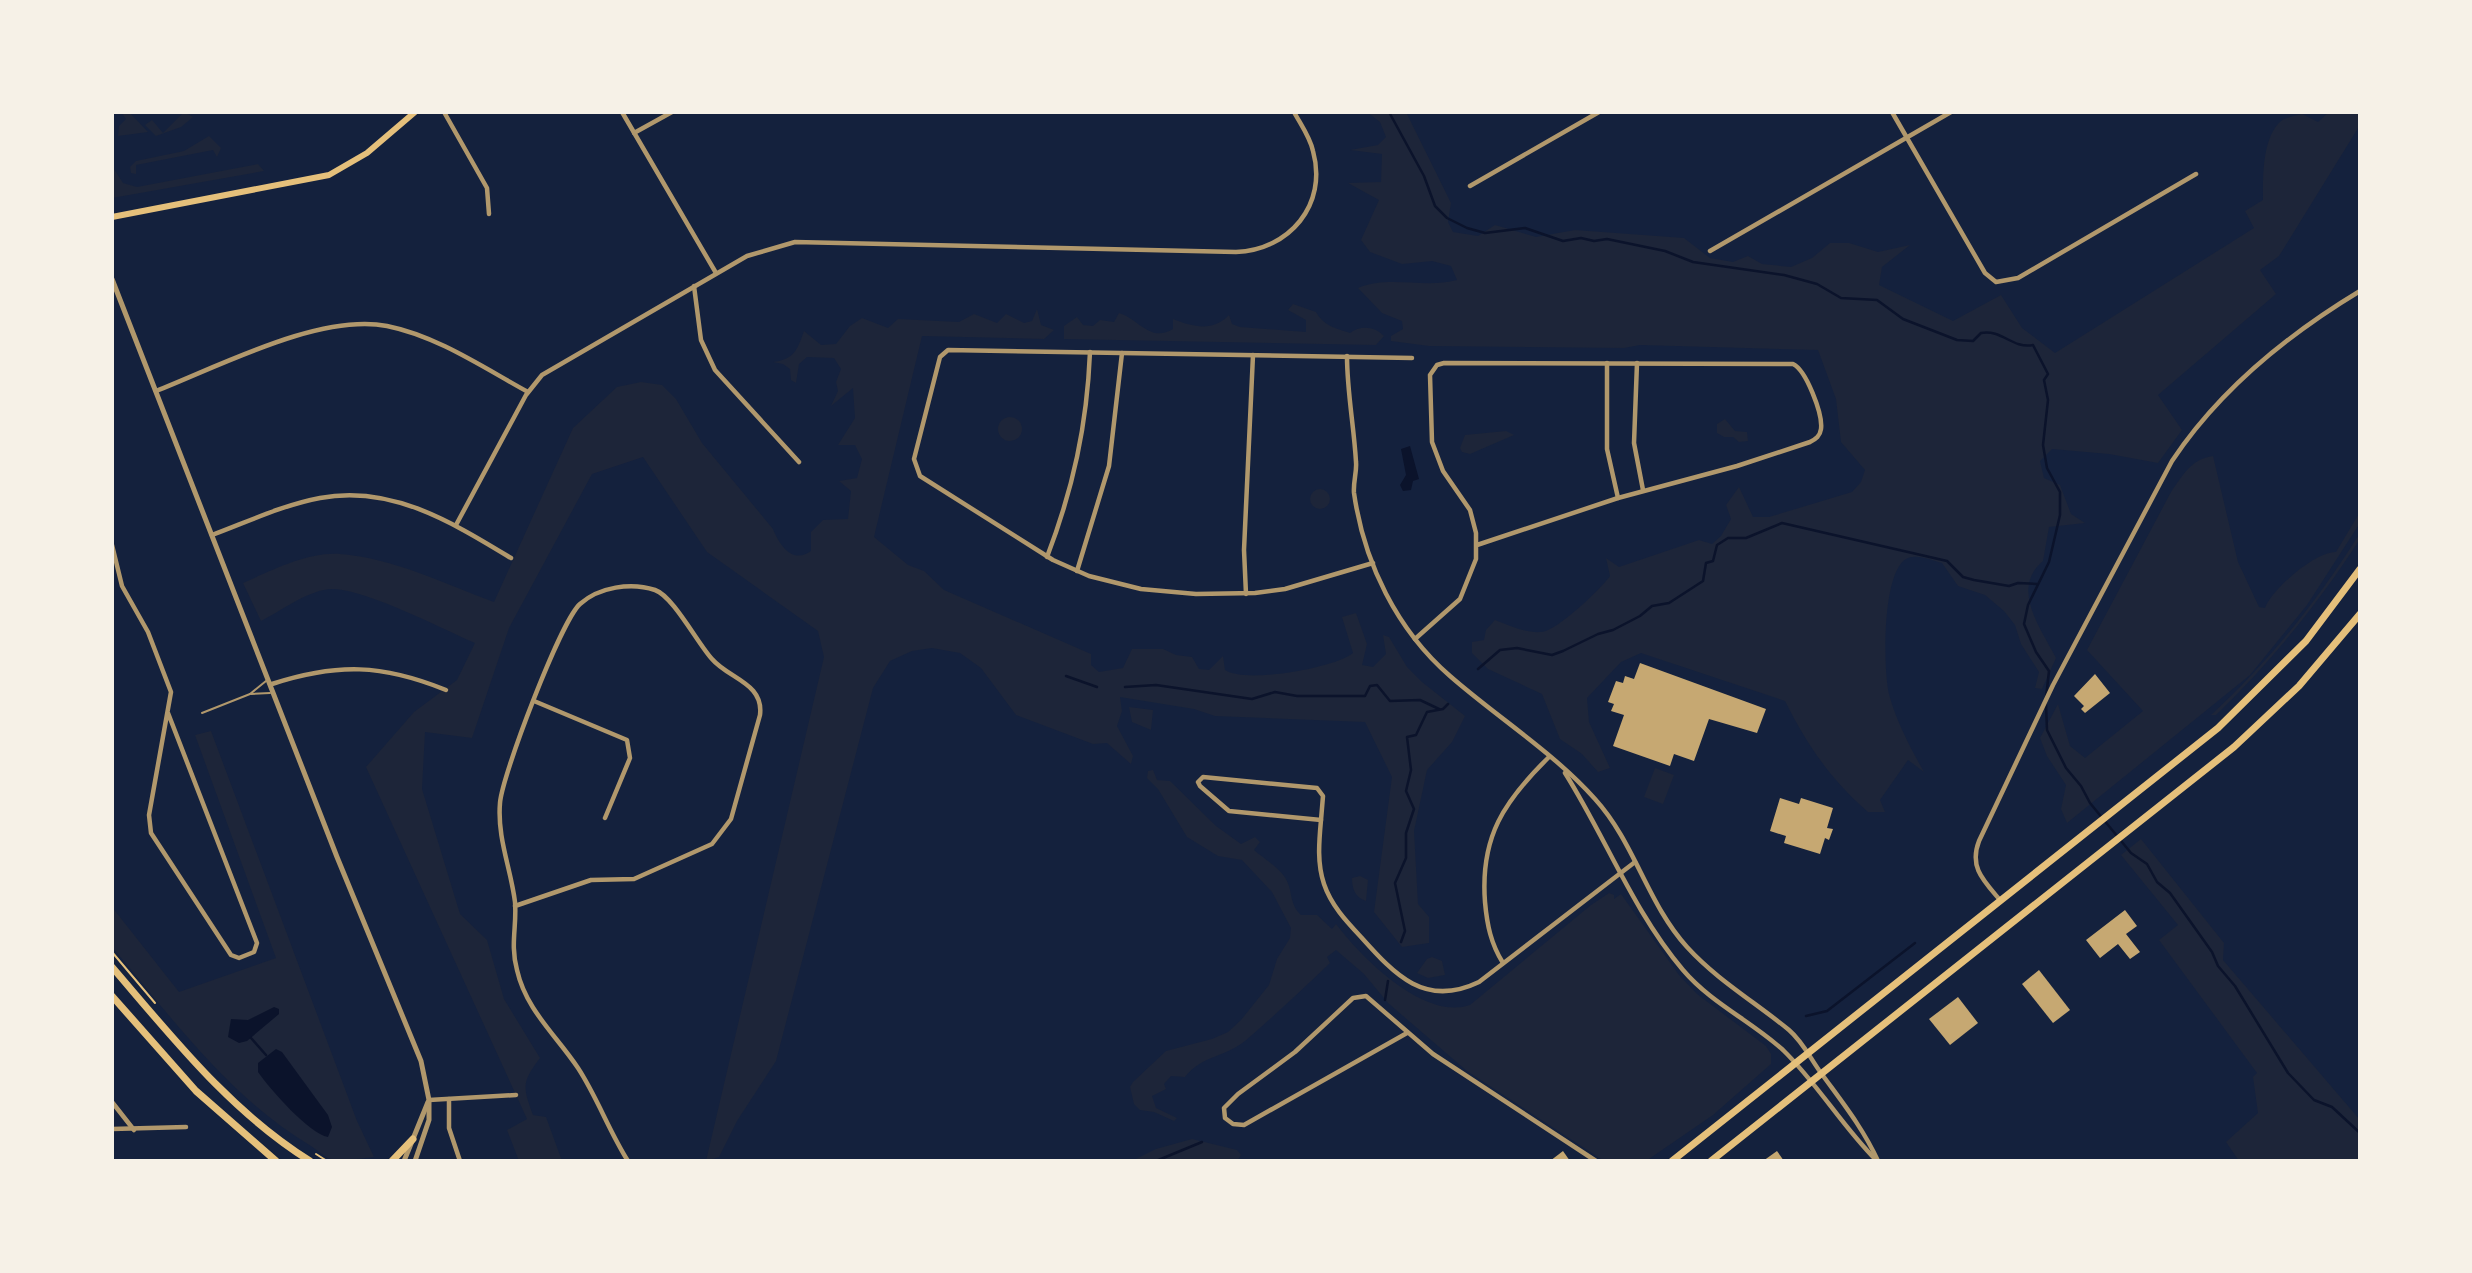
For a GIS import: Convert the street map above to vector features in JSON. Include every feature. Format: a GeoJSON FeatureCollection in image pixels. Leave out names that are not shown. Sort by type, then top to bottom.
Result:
{"type":"FeatureCollection","features":[{"type":"Feature","properties":{"kind":"main road"},"geometry":{"type":"LineString","coordinates":[[112,218],[329,175],[367,153],[415,112]]}},
{"type":"Feature","properties":{"kind":"main road"},"geometry":{"type":"LineString","coordinates":[[1672,1161],[2218,728],[2274,675],[2338,601],[2360,569]]}},
{"type":"Feature","properties":{"kind":"main road"},"geometry":{"type":"LineString","coordinates":[[1711,1161],[2249,734],[2305,679],[2360,614]]}},
{"type":"Feature","properties":{"kind":"main road"},"geometry":{"type":"LineString","coordinates":[[112,967],[223,1093],[264,1129],[310,1161]]}},
{"type":"Feature","properties":{"kind":"main road"},"geometry":{"type":"LineString","coordinates":[[112,996],[196,1091],[276,1161]]}},
{"type":"Feature","properties":{"kind":"main road"},"geometry":{"type":"LineString","coordinates":[[392,1161],[413,1139]]}},
{"type":"Feature","properties":{"kind":"street"},"geometry":{"type":"LineString","coordinates":[[444,112],[487,188],[489,214]]}},
{"type":"Feature","properties":{"kind":"street"},"geometry":{"type":"LineString","coordinates":[[622,112],[716,273]]}},
{"type":"Feature","properties":{"kind":"street"},"geometry":{"type":"LineString","coordinates":[[634,133],[672,112]]}},
{"type":"Feature","properties":{"kind":"street"},"geometry":{"type":"LineString","coordinates":[[456,526],[528,392],[549,370],[755,252],[795,242],[1236,252],[1264,248],[1296,228],[1315,192],[1314,152],[1294,112]]}},
{"type":"Feature","properties":{"kind":"street"},"geometry":{"type":"LineString","coordinates":[[1470,186],[1599,112]]}},
{"type":"Feature","properties":{"kind":"street"},"geometry":{"type":"LineString","coordinates":[[1892,112],[1985,273],[1996,282],[2010,282],[2196,174]]}},
{"type":"Feature","properties":{"kind":"street"},"geometry":{"type":"LineString","coordinates":[[1710,251],[1951,112]]}},
{"type":"Feature","properties":{"kind":"street"},"geometry":{"type":"LineString","coordinates":[[112,279],[275,691],[337,857],[421,1061],[429,1100],[429,1120],[415,1161]]}},
{"type":"Feature","properties":{"kind":"street"},"geometry":{"type":"LineString","coordinates":[[694,286],[701,340],[715,370],[799,462]]}},
{"type":"Feature","properties":{"kind":"street"},"geometry":{"type":"LineString","coordinates":[[2000,900],[1977,871],[1975,850],[2053,685],[2172,461],[2193,430],[2240,380],[2275,349],[2360,291]]}},
{"type":"Feature","properties":{"kind":"street"},"geometry":{"type":"LineString","coordinates":[[156,391],[312,330],[359,324],[410,332],[468,359],[528,392]]}},
{"type":"Feature","properties":{"kind":"street"},"geometry":{"type":"LineString","coordinates":[[1373,563],[1285,589],[1247,594],[1166,592],[1118,584],[1077,571],[1047,556],[920,476],[914,459],[943,352],[952,349],[1412,358]]}},
{"type":"Feature","properties":{"kind":"street"},"geometry":{"type":"LineString","coordinates":[[1047,556],[1078,464],[1087,407],[1090,352]]}},
{"type":"Feature","properties":{"kind":"street"},"geometry":{"type":"LineString","coordinates":[[1077,571],[1109,466],[1122,353]]}},
{"type":"Feature","properties":{"kind":"street"},"geometry":{"type":"LineString","coordinates":[[1247,594],[1244,550],[1253,355]]}},
{"type":"Feature","properties":{"kind":"street"},"geometry":{"type":"LineString","coordinates":[[1347,356],[1347,395],[1357,464],[1354,492],[1373,563],[1393,607],[1415,639],[1442,669],[1582,785],[1609,817],[1653,898],[1687,947],[1742,996],[1787,1029],[1808,1053],[1863,1130],[1877,1161]]}},
{"type":"Feature","properties":{"kind":"street"},"geometry":{"type":"LineString","coordinates":[[1415,639],[1460,598],[1473,573],[1477,545],[1470,510],[1443,471],[1432,442],[1430,375],[1433,369],[1444,363],[1793,363],[1807,376],[1821,426],[1818,436],[1810,442],[1737,466],[1643,490],[1477,545]]}},
{"type":"Feature","properties":{"kind":"street"},"geometry":{"type":"LineString","coordinates":[[1607,363],[1607,449],[1618,498]]}},
{"type":"Feature","properties":{"kind":"street"},"geometry":{"type":"LineString","coordinates":[[1637,363],[1634,443],[1643,490]]}},
{"type":"Feature","properties":{"kind":"street"},"geometry":{"type":"LineString","coordinates":[[212,535],[301,502],[337,495],[361,495],[403,503],[456,526],[511,558]]}},
{"type":"Feature","properties":{"kind":"street"},"geometry":{"type":"LineString","coordinates":[[112,545],[122,586],[148,632],[171,692],[149,824],[192,898],[231,955],[239,958],[254,952],[257,943],[168,713]]}},
{"type":"Feature","properties":{"kind":"street"},"geometry":{"type":"LineString","coordinates":[[515,906],[591,880],[634,879],[712,844],[731,818],[760,710],[756,693],[712,660],[662,594],[634,587],[603,590],[576,608],[513,754],[500,802],[501,839],[515,906],[513,953],[523,990],[538,1017],[579,1069],[625,1161]]}},
{"type":"Feature","properties":{"kind":"street"},"geometry":{"type":"LineString","coordinates":[[271,682],[312,672],[360,667],[404,675],[446,690]]}},
{"type":"Feature","properties":{"kind":"street"},"geometry":{"type":"LineString","coordinates":[[534,701],[627,740],[630,758],[605,818]]}},
{"type":"Feature","properties":{"kind":"street"},"geometry":{"type":"LineString","coordinates":[[1503,963],[1488,930],[1484,886],[1486,854],[1504,809],[1549,757]]}},
{"type":"Feature","properties":{"kind":"street"},"geometry":{"type":"LineString","coordinates":[[1564,771],[1590,811],[1648,923],[1684,971],[1794,1063],[1877,1161]]}},
{"type":"Feature","properties":{"kind":"street"},"geometry":{"type":"LineString","coordinates":[[1321,820],[1228,811],[1198,782],[1203,776],[1317,788],[1323,796],[1321,820],[1318,856],[1320,872],[1331,901],[1397,975],[1420,988],[1446,992],[1479,982],[1635,862]]}},
{"type":"Feature","properties":{"kind":"street"},"geometry":{"type":"LineString","coordinates":[[1407,1033],[1244,1125],[1233,1124],[1225,1118],[1226,1105],[1295,1052],[1350,1000],[1359,995],[1373,999],[1407,1033],[1469,1078],[1596,1161]]}},
{"type":"Feature","properties":{"kind":"street"},"geometry":{"type":"LineString","coordinates":[[429,1100],[516,1095]]}},
{"type":"Feature","properties":{"kind":"street"},"geometry":{"type":"LineString","coordinates":[[449,1099],[449,1128],[460,1160]]}},
{"type":"Feature","properties":{"kind":"street"},"geometry":{"type":"LineString","coordinates":[[404,1161],[429,1100]]}},
{"type":"Feature","properties":{"kind":"street"},"geometry":{"type":"LineString","coordinates":[[112,1102],[134,1130]]}},
{"type":"Feature","properties":{"kind":"street"},"geometry":{"type":"LineString","coordinates":[[112,1129],[186,1127]]}},
{"type":"Feature","properties":{"kind":"lane"},"geometry":{"type":"LineString","coordinates":[[250,694],[257,686],[271,682]]}},
{"type":"Feature","properties":{"kind":"lane"},"geometry":{"type":"LineString","coordinates":[[202,713],[250,694],[262,695],[275,691]]}},
{"type":"Feature","properties":{"kind":"path"},"geometry":{"type":"LineString","coordinates":[[112,952],[155,1003]]}},
{"type":"Feature","properties":{"kind":"path"},"geometry":{"type":"LineString","coordinates":[[308,1149],[327,1161]]}},
{"type":"Feature","properties":{"kind":"shaded area"},"geometry":{"type":"Polygon","coordinates":[[[121,112],[134,112],[131,114],[148,132],[118,136],[119,126],[126,119],[121,112]]]}},
{"type":"Feature","properties":{"kind":"shaded area"},"geometry":{"type":"Polygon","coordinates":[[[184,112],[193,117],[181,127],[156,136],[145,125],[152,120],[163,133],[184,112]]]}},
{"type":"Feature","properties":{"kind":"shaded area"},"geometry":{"type":"Polygon","coordinates":[[[1367,112],[1406,112],[1451,203],[1448,222],[1453,232],[1478,236],[1495,225],[1536,237],[1575,230],[1684,238],[1710,258],[1733,262],[1748,256],[1762,264],[1791,267],[1812,258],[1830,243],[1849,243],[1878,252],[1910,245],[1882,267],[1879,285],[1953,321],[2001,295],[2022,328],[2055,353],[2254,228],[2245,211],[2263,200],[2267,147],[2281,121],[2302,114],[2318,122],[2329,112],[2360,112],[2360,125],[2279,256],[2260,270],[2276,294],[2158,395],[2182,430],[2158,463],[2109,454],[2052,449],[2040,461],[2044,478],[2060,485],[2071,514],[2085,523],[2049,527],[2043,561],[2033,572],[2029,583],[2032,609],[2056,658],[2042,689],[2035,688],[2039,672],[2021,644],[2015,625],[2004,611],[1985,595],[1958,586],[1942,563],[1910,557],[1898,568],[1888,601],[1885,644],[1887,681],[1899,724],[1924,772],[1908,760],[1880,800],[1885,812],[1868,812],[1821,761],[1785,701],[1641,653],[1621,662],[1587,698],[1589,722],[1610,768],[1598,772],[1582,754],[1560,739],[1542,694],[1488,669],[1472,653],[1472,642],[1484,640],[1486,630],[1495,620],[1521,630],[1536,632],[1548,630],[1563,621],[1610,576],[1606,558],[1619,567],[1699,540],[1712,544],[1721,536],[1731,519],[1726,505],[1739,487],[1753,517],[1769,517],[1852,492],[1861,482],[1865,470],[1841,442],[1836,399],[1818,350],[1640,345],[1624,348],[1429,346],[1391,341],[1391,336],[1403,329],[1402,321],[1382,313],[1358,288],[1382,283],[1457,280],[1451,266],[1432,261],[1402,264],[1370,252],[1361,240],[1379,200],[1348,183],[1381,182],[1382,154],[1350,150],[1378,145],[1386,137],[1380,122],[1367,112]]]}},
{"type":"Feature","properties":{"kind":"shaded area"},"geometry":{"type":"Polygon","coordinates":[[[209,136],[221,148],[217,157],[213,150],[136,165],[136,174],[131,173],[130,167],[136,161],[184,151],[209,136]]]}},
{"type":"Feature","properties":{"kind":"shaded area"},"geometry":{"type":"Polygon","coordinates":[[[258,164],[264,171],[112,198],[114,169],[123,183],[137,187],[258,164]]]}},
{"type":"Feature","properties":{"kind":"shaded area"},"geometry":{"type":"Polygon","coordinates":[[[1293,304],[1316,312],[1326,323],[1339,330],[1350,333],[1367,328],[1384,336],[1376,345],[1064,339],[1064,326],[1077,317],[1083,325],[1093,326],[1100,320],[1114,322],[1119,313],[1151,332],[1158,333],[1173,329],[1173,319],[1188,324],[1210,326],[1229,315],[1232,324],[1240,327],[1306,332],[1306,320],[1288,310],[1293,304]]]}},
{"type":"Feature","properties":{"kind":"shaded area"},"geometry":{"type":"Polygon","coordinates":[[[1037,309],[1041,325],[1054,330],[1044,339],[922,336],[874,537],[908,565],[924,571],[944,590],[1091,654],[1091,665],[1099,672],[1123,668],[1132,649],[1163,649],[1176,655],[1192,657],[1199,669],[1209,670],[1223,656],[1225,670],[1236,674],[1270,675],[1310,669],[1343,659],[1353,653],[1342,617],[1356,613],[1367,644],[1362,665],[1373,667],[1386,654],[1383,635],[1389,637],[1407,667],[1465,716],[1452,742],[1427,770],[1414,831],[1418,904],[1429,917],[1429,943],[1402,947],[1374,912],[1392,777],[1365,722],[1215,716],[1194,709],[1120,697],[1122,711],[1117,726],[1133,756],[1131,764],[1107,743],[1093,744],[1016,715],[981,668],[960,653],[932,648],[912,651],[890,661],[873,688],[776,1061],[737,1121],[719,1157],[706,1161],[824,657],[818,631],[707,552],[643,457],[592,474],[509,628],[472,738],[425,732],[422,789],[460,914],[487,940],[504,999],[540,1058],[527,1080],[527,1098],[533,1115],[546,1117],[562,1161],[519,1161],[507,1130],[527,1119],[366,767],[414,712],[457,680],[475,643],[385,603],[334,589],[306,596],[261,621],[243,583],[303,559],[340,554],[399,566],[494,602],[573,428],[617,387],[641,382],[662,385],[676,399],[702,443],[773,529],[787,551],[798,556],[804,555],[811,551],[811,532],[823,520],[848,519],[851,491],[839,481],[857,478],[862,459],[855,445],[838,445],[855,418],[853,388],[831,406],[838,391],[836,382],[841,369],[834,358],[807,357],[799,364],[796,383],[791,380],[790,369],[773,362],[786,359],[794,353],[804,331],[821,345],[836,344],[850,326],[862,318],[888,328],[898,319],[959,322],[974,314],[997,323],[1006,314],[1024,323],[1032,321],[1037,309]]]}},
{"type":"Feature","properties":{"kind":"shaded area"},"geometry":{"type":"Polygon","coordinates":[[[1010,417],[1019,420],[1022,429],[1019,438],[1010,441],[1001,438],[998,429],[1001,420],[1010,417]]]}},
{"type":"Feature","properties":{"kind":"shaded area"},"geometry":{"type":"Polygon","coordinates":[[[1725,419],[1735,431],[1747,432],[1748,441],[1739,442],[1733,437],[1724,437],[1717,433],[1717,424],[1725,419]]]}},
{"type":"Feature","properties":{"kind":"shaded area"},"geometry":{"type":"Polygon","coordinates":[[[1506,431],[1514,435],[1470,454],[1462,452],[1460,448],[1465,435],[1506,431]]]}},
{"type":"Feature","properties":{"kind":"shaded area"},"geometry":{"type":"Polygon","coordinates":[[[1410,446],[1419,479],[1413,481],[1411,490],[1403,491],[1400,485],[1406,475],[1401,449],[1410,446]]]}},
{"type":"Feature","properties":{"kind":"shaded area"},"geometry":{"type":"Polygon","coordinates":[[[2213,456],[2238,562],[2259,607],[2265,608],[2276,591],[2307,564],[2327,553],[2336,552],[2360,512],[2360,523],[2307,605],[2250,675],[2067,823],[2061,809],[2066,785],[2047,756],[2040,738],[2058,704],[2070,746],[2085,758],[2143,711],[2087,650],[2171,492],[2193,464],[2213,456]]]}},
{"type":"Feature","properties":{"kind":"shaded area"},"geometry":{"type":"Polygon","coordinates":[[[1320,489],[1327,492],[1330,499],[1327,506],[1320,509],[1313,506],[1310,499],[1313,492],[1320,489]]]}},
{"type":"Feature","properties":{"kind":"shaded area"},"geometry":{"type":"Polygon","coordinates":[[[2360,533],[2360,539],[2344,563],[2293,632],[2236,695],[2216,715],[2211,715],[2292,629],[2360,533]]]}},
{"type":"Feature","properties":{"kind":"shaded area"},"geometry":{"type":"Polygon","coordinates":[[[1129,707],[1153,710],[1151,730],[1132,722],[1129,707]]]}},
{"type":"Feature","properties":{"kind":"shaded area"},"geometry":{"type":"Polygon","coordinates":[[[211,731],[357,1121],[374,1157],[343,1161],[331,1159],[254,1105],[180,1029],[112,947],[112,907],[179,992],[276,958],[195,735],[211,731]]]}},
{"type":"Feature","properties":{"kind":"shaded area"},"geometry":{"type":"Polygon","coordinates":[[[1655,768],[1674,775],[1663,804],[1644,797],[1655,768]]]}},
{"type":"Feature","properties":{"kind":"shaded area"},"geometry":{"type":"Polygon","coordinates":[[[1153,770],[1157,780],[1170,781],[1216,826],[1241,844],[1255,837],[1260,842],[1254,850],[1284,876],[1294,906],[1301,915],[1317,915],[1332,929],[1336,924],[1377,968],[1414,995],[1433,1004],[1452,1007],[1470,1005],[1591,905],[1609,893],[1614,895],[1614,899],[1621,894],[1679,975],[1697,994],[1766,1046],[1771,1054],[1771,1064],[1713,1115],[1646,1161],[1604,1161],[1467,1071],[1388,1003],[1364,974],[1336,950],[1327,957],[1330,963],[1245,1041],[1198,1065],[1185,1077],[1171,1076],[1164,1084],[1166,1089],[1152,1096],[1156,1108],[1177,1118],[1174,1121],[1154,1112],[1140,1110],[1134,1104],[1130,1087],[1133,1082],[1166,1051],[1212,1039],[1228,1032],[1241,1020],[1269,985],[1277,959],[1290,938],[1291,928],[1272,892],[1242,860],[1218,856],[1187,837],[1158,789],[1147,778],[1148,771],[1153,770]]]}},
{"type":"Feature","properties":{"kind":"shaded area"},"geometry":{"type":"Polygon","coordinates":[[[2141,839],[2224,943],[2223,960],[2360,1120],[2360,1161],[2239,1161],[2226,1142],[2258,1113],[2253,1077],[2257,1073],[2159,940],[2178,925],[2121,855],[2141,839]]]}},
{"type":"Feature","properties":{"kind":"shaded area"},"geometry":{"type":"Polygon","coordinates":[[[1360,876],[1368,880],[1366,901],[1357,895],[1353,885],[1352,878],[1360,876]]]}},
{"type":"Feature","properties":{"kind":"shaded area"},"geometry":{"type":"Polygon","coordinates":[[[1432,957],[1442,961],[1445,975],[1428,978],[1417,973],[1427,959],[1432,957]]]}},
{"type":"Feature","properties":{"kind":"shaded area"},"geometry":{"type":"Polygon","coordinates":[[[274,1007],[279,1009],[279,1014],[247,1041],[239,1043],[228,1037],[231,1019],[248,1020],[274,1007]]]}},
{"type":"Feature","properties":{"kind":"shaded area"},"geometry":{"type":"Polygon","coordinates":[[[276,1049],[282,1052],[328,1115],[332,1127],[328,1137],[300,1119],[258,1072],[258,1063],[276,1049]]]}},
{"type":"Feature","properties":{"kind":"shaded area"},"geometry":{"type":"Polygon","coordinates":[[[1192,1139],[1237,1150],[1241,1155],[1237,1161],[1132,1161],[1156,1149],[1192,1139]]]}},
{"type":"Feature","properties":{"kind":"building"},"geometry":{"type":"Polygon","coordinates":[[[1640,663],[1766,709],[1757,733],[1709,719],[1694,761],[1674,754],[1670,766],[1613,746],[1624,715],[1611,711],[1614,704],[1608,702],[1616,681],[1623,683],[1625,676],[1634,679],[1640,663]]]}},
{"type":"Feature","properties":{"kind":"building"},"geometry":{"type":"Polygon","coordinates":[[[2095,674],[2110,693],[2085,713],[2081,709],[2084,706],[2074,696],[2095,674]]]}},
{"type":"Feature","properties":{"kind":"building"},"geometry":{"type":"Polygon","coordinates":[[[1780,798],[1799,804],[1801,798],[1833,808],[1827,828],[1833,829],[1829,840],[1825,838],[1820,854],[1784,843],[1786,836],[1770,831],[1780,798]]]}},
{"type":"Feature","properties":{"kind":"building"},"geometry":{"type":"Polygon","coordinates":[[[2125,910],[2137,926],[2126,934],[2140,952],[2130,959],[2118,944],[2100,958],[2086,940],[2125,910]]]}},
{"type":"Feature","properties":{"kind":"building"},"geometry":{"type":"Polygon","coordinates":[[[2039,970],[2070,1010],[2053,1023],[2022,984],[2039,970]]]}},
{"type":"Feature","properties":{"kind":"building"},"geometry":{"type":"Polygon","coordinates":[[[1958,997],[1978,1023],[1950,1045],[1929,1019],[1958,997]]]}},
{"type":"Feature","properties":{"kind":"building"},"geometry":{"type":"Polygon","coordinates":[[[1563,1151],[1570,1161],[1550,1161],[1563,1151]]]}},
{"type":"Feature","properties":{"kind":"building"},"geometry":{"type":"Polygon","coordinates":[[[1777,1151],[1784,1161],[1763,1161],[1777,1151]]]}},
{"type":"Feature","properties":{"kind":"waterway"},"geometry":{"type":"LineString","coordinates":[[1389,112],[1424,176],[1435,206],[1447,218],[1467,228],[1485,233],[1525,228],[1563,241],[1581,238],[1594,241],[1607,239],[1665,251],[1693,262],[1784,275],[1817,284],[1841,298],[1877,300],[1903,319],[1957,340],[1973,341],[1981,333],[1988,333],[2019,344],[2033,345],[2048,374],[2044,380],[2048,400],[2043,445],[2047,468],[2060,492],[2060,515],[2049,562],[2028,605],[2024,624],[2036,652],[2049,671],[2046,698]]}},
{"type":"Feature","properties":{"kind":"waterway"},"geometry":{"type":"LineString","coordinates":[[1478,669],[1500,650],[1517,648],[1552,655],[1613,630],[1640,616],[1652,606],[1669,603],[1703,581],[1706,563],[1713,561],[1717,545],[1728,538],[1746,538],[1782,523],[1947,561],[1963,577],[1974,580],[2009,586],[2018,583],[2037,584]]}},
{"type":"Feature","properties":{"kind":"waterway"},"geometry":{"type":"LineString","coordinates":[[1066,676],[1097,687]]}},
{"type":"Feature","properties":{"kind":"waterway"},"geometry":{"type":"LineString","coordinates":[[1125,687],[1156,685],[1252,699],[1275,692],[1297,696],[1365,696],[1370,686],[1377,685],[1390,701],[1420,700],[1439,709]]}},
{"type":"Feature","properties":{"kind":"waterway"},"geometry":{"type":"LineString","coordinates":[[1401,942],[1405,931],[1395,883],[1406,858],[1406,833],[1414,809],[1406,791],[1411,770],[1407,737],[1416,735],[1427,712],[1443,709],[1448,704]]}},
{"type":"Feature","properties":{"kind":"waterway"},"geometry":{"type":"LineString","coordinates":[[2046,704],[2047,730],[2066,768],[2081,786],[2090,803],[2131,853],[2147,864],[2157,882],[2170,893],[2212,952],[2218,966],[2235,986],[2288,1073],[2314,1100],[2332,1107],[2360,1133]]}},
{"type":"Feature","properties":{"kind":"waterway"},"geometry":{"type":"LineString","coordinates":[[1806,1016],[1827,1011],[1915,943]]}},
{"type":"Feature","properties":{"kind":"waterway"},"geometry":{"type":"LineString","coordinates":[[1385,1000],[1388,981]]}},
{"type":"Feature","properties":{"kind":"waterway"},"geometry":{"type":"LineString","coordinates":[[251,1038],[266,1055]]}},
{"type":"Feature","properties":{"kind":"waterway"},"geometry":{"type":"LineString","coordinates":[[1156,1161],[1202,1142]]}}]}
